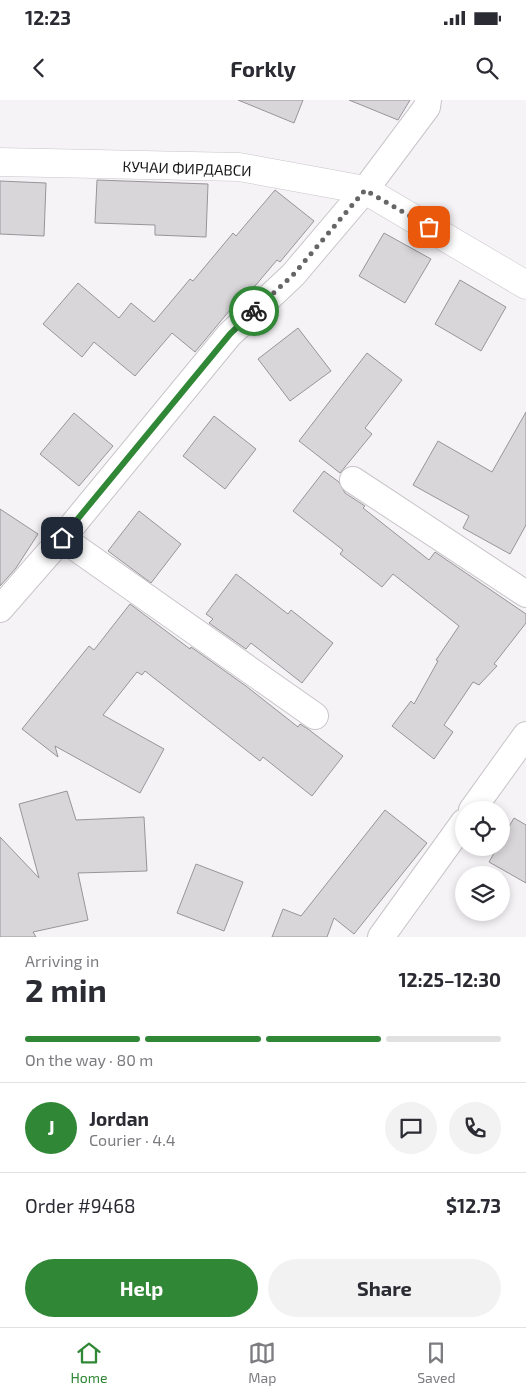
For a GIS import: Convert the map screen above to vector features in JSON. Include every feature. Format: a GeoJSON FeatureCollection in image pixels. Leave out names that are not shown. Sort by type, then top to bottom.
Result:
{"type":"FeatureCollection","features":[{"type":"Feature","properties":{"kind":"street"},"geometry":{"type":"LineString","coordinates":[[0,609],[62,538],[230,334],[293,275],[365,190],[427,107],[428,100]]}},
{"type":"Feature","properties":{"kind":"street","name":"КУЧАИ ФИРДАВСИ"},"geometry":{"type":"LineString","coordinates":[[0,162],[239,167],[365,190],[526,286]]}},
{"type":"Feature","properties":{"kind":"street"},"geometry":{"type":"LineString","coordinates":[[353,480],[526,594]]}},
{"type":"Feature","properties":{"kind":"street"},"geometry":{"type":"LineString","coordinates":[[62,538],[315,716]]}},
{"type":"Feature","properties":{"kind":"street"},"geometry":{"type":"LineString","coordinates":[[478,801],[526,735]]}},
{"type":"Feature","properties":{"kind":"street"},"geometry":{"type":"LineString","coordinates":[[381,937],[455,834]]}},
{"type":"Feature","properties":{"kind":"building"},"geometry":{"type":"Polygon","coordinates":[[[238,100],[303,100],[294,123],[238,100]]]}},
{"type":"Feature","properties":{"kind":"building"},"geometry":{"type":"Polygon","coordinates":[[[349,100],[410,100],[398,120],[349,100]]]}},
{"type":"Feature","properties":{"kind":"building"},"geometry":{"type":"Polygon","coordinates":[[[97,180],[208,184],[206,237],[155,235],[155,225],[95,223],[97,180]]]}},
{"type":"Feature","properties":{"kind":"building"},"geometry":{"type":"Polygon","coordinates":[[[0,181],[46,183],[44,236],[0,234],[0,181]]]}},
{"type":"Feature","properties":{"kind":"building"},"geometry":{"type":"Polygon","coordinates":[[[275,190],[314,221],[280,262],[277,260],[238,306],[235,304],[195,352],[172,333],[135,376],[94,342],[82,357],[43,324],[78,283],[119,318],[131,303],[154,322],[190,279],[193,281],[233,233],[236,236],[275,190]]]}},
{"type":"Feature","properties":{"kind":"building"},"geometry":{"type":"Polygon","coordinates":[[[384,233],[431,259],[405,303],[359,276],[384,233]]]}},
{"type":"Feature","properties":{"kind":"building"},"geometry":{"type":"Polygon","coordinates":[[[460,280],[506,307],[481,351],[435,324],[460,280]]]}},
{"type":"Feature","properties":{"kind":"building"},"geometry":{"type":"Polygon","coordinates":[[[298,328],[331,371],[290,401],[258,359],[298,328]]]}},
{"type":"Feature","properties":{"kind":"building"},"geometry":{"type":"Polygon","coordinates":[[[367,353],[402,380],[365,428],[372,434],[340,473],[299,441],[367,353]]]}},
{"type":"Feature","properties":{"kind":"building"},"geometry":{"type":"Polygon","coordinates":[[[526,412],[526,525],[510,554],[463,528],[469,516],[413,485],[438,441],[492,472],[526,412]]]}},
{"type":"Feature","properties":{"kind":"building"},"geometry":{"type":"Polygon","coordinates":[[[74,413],[113,446],[79,486],[40,454],[74,413]]]}},
{"type":"Feature","properties":{"kind":"building"},"geometry":{"type":"Polygon","coordinates":[[[214,416],[256,449],[225,489],[183,456],[214,416]]]}},
{"type":"Feature","properties":{"kind":"building"},"geometry":{"type":"Polygon","coordinates":[[[324,471],[339,482],[345,493],[365,506],[363,508],[429,560],[435,552],[526,614],[526,623],[494,664],[497,666],[479,685],[473,682],[444,725],[453,732],[434,759],[392,726],[411,701],[414,704],[438,661],[436,660],[459,626],[393,574],[382,587],[340,554],[343,550],[293,511],[324,471]]]}},
{"type":"Feature","properties":{"kind":"building"},"geometry":{"type":"Polygon","coordinates":[[[0,509],[38,534],[16,568],[0,586],[0,509]]]}},
{"type":"Feature","properties":{"kind":"building"},"geometry":{"type":"Polygon","coordinates":[[[139,511],[181,544],[151,583],[108,551],[139,511]]]}},
{"type":"Feature","properties":{"kind":"building"},"geometry":{"type":"Polygon","coordinates":[[[236,574],[288,614],[291,610],[333,643],[302,683],[251,643],[246,649],[209,623],[213,619],[206,614],[236,574]]]}},
{"type":"Feature","properties":{"kind":"building"},"geometry":{"type":"Polygon","coordinates":[[[130,604],[190,649],[191,647],[246,686],[298,727],[300,724],[308,729],[343,756],[312,796],[263,757],[260,761],[145,671],[142,675],[137,672],[103,715],[164,749],[140,793],[55,746],[58,757],[22,729],[89,646],[94,650],[130,604]]]}},
{"type":"Feature","properties":{"kind":"building"},"geometry":{"type":"Polygon","coordinates":[[[67,791],[76,820],[144,817],[147,871],[78,873],[88,920],[33,932],[36,937],[0,937],[0,837],[39,878],[19,804],[67,791]]]}},
{"type":"Feature","properties":{"kind":"building"},"geometry":{"type":"Polygon","coordinates":[[[385,810],[427,843],[354,934],[334,918],[327,937],[272,937],[283,909],[301,916],[385,810]]]}},
{"type":"Feature","properties":{"kind":"building"},"geometry":{"type":"Polygon","coordinates":[[[514,818],[526,825],[526,883],[510,874],[510,866],[496,866],[489,862],[492,856],[510,856],[510,825],[514,818]]]}},
{"type":"Feature","properties":{"kind":"building"},"geometry":{"type":"Polygon","coordinates":[[[196,864],[243,882],[224,931],[177,913],[196,864]]]}},
{"type":"Feature","properties":{"kind":"way so far"},"geometry":{"type":"LineString","coordinates":[[254,311],[293,275],[365,190],[429,227]]}},
{"type":"Feature","properties":{"kind":"route"},"geometry":{"type":"LineString","coordinates":[[62,538],[230,334],[254,311]]}}]}
